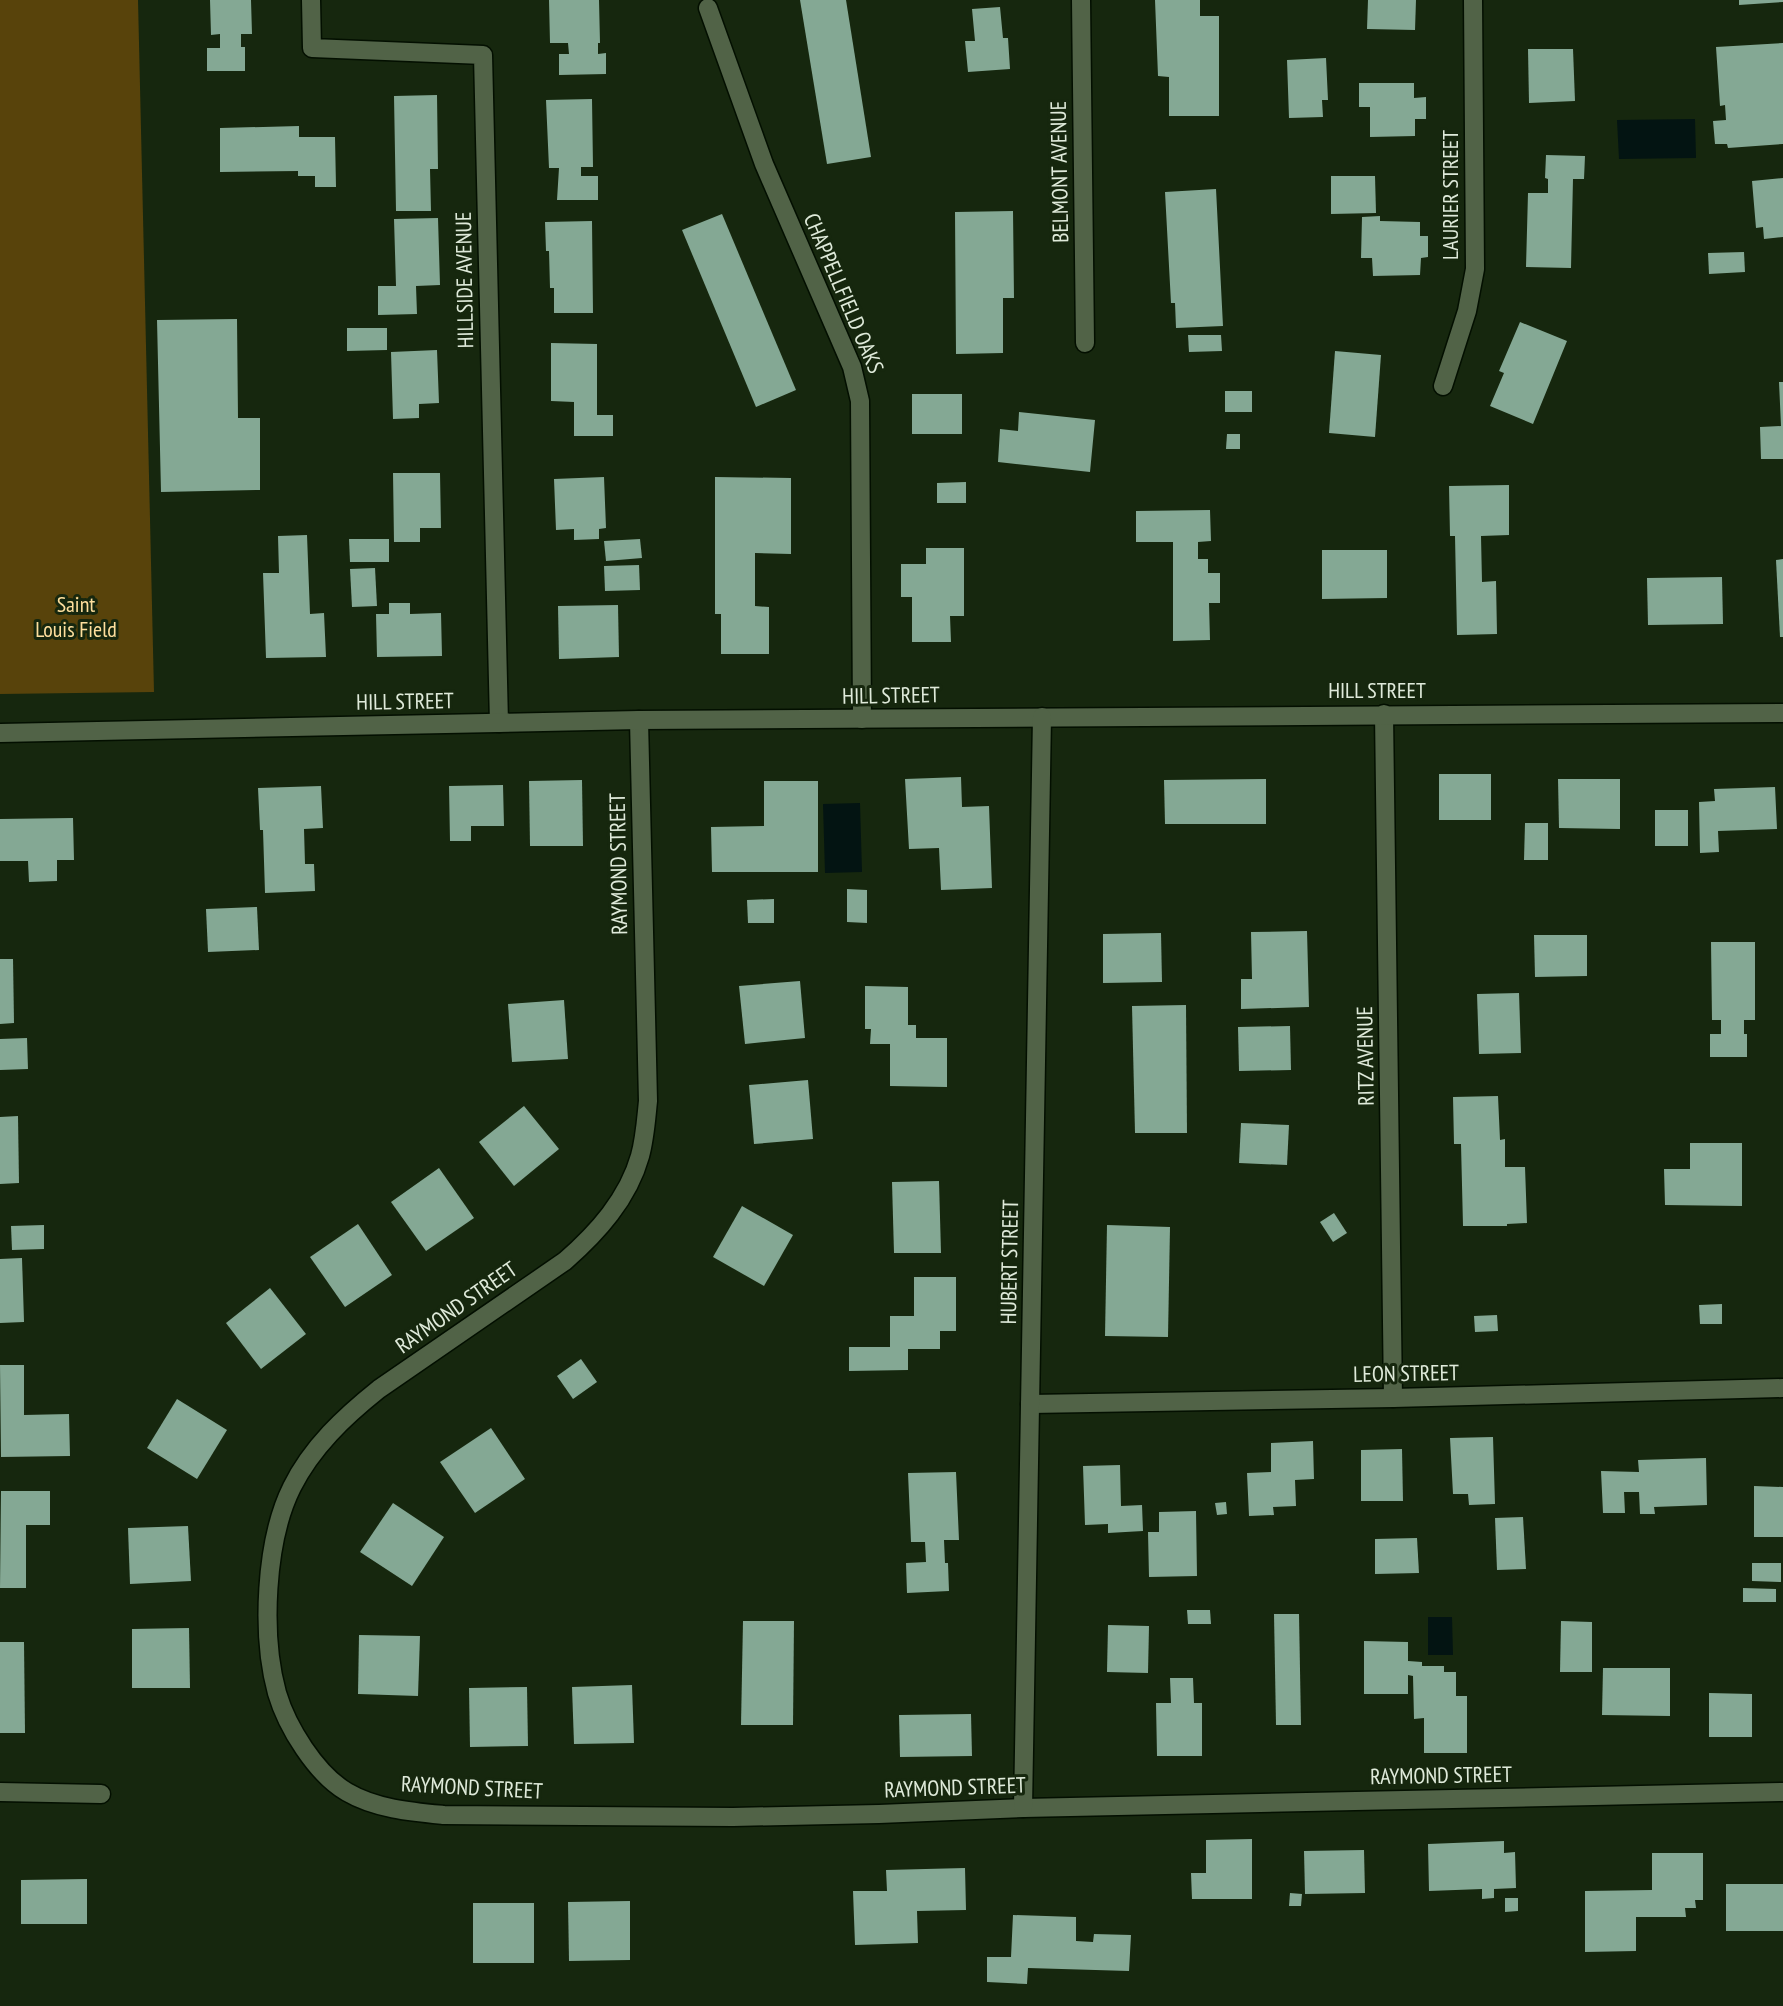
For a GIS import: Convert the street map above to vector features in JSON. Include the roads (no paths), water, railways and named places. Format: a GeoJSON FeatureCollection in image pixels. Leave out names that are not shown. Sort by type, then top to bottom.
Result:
{"type":"FeatureCollection","features":[{"type":"Feature","properties":{"kind":"street","name":"HILLSIDE AVENUE"},"geometry":{"type":"LineString","coordinates":[[312,0],[312,48],[483,55],[499,723]]}},
{"type":"Feature","properties":{"kind":"street","name":"BELMONT AVENUE"},"geometry":{"type":"LineString","coordinates":[[1081,0],[1085,343]]}},
{"type":"Feature","properties":{"kind":"street","name":"LAURIER STREET"},"geometry":{"type":"LineString","coordinates":[[1443,386],[1467,311],[1475,269],[1473,0]]}},
{"type":"Feature","properties":{"kind":"street","name":"CHAPPELLFIELD OAKS"},"geometry":{"type":"LineString","coordinates":[[708,8],[764,164],[852,367],[858,391],[860,401],[862,719]]}},
{"type":"Feature","properties":{"kind":"street","name":"HILL STREET"},"geometry":{"type":"LineString","coordinates":[[0,733],[639,720],[1783,713]]}},
{"type":"Feature","properties":{"kind":"street","name":"RITZ AVENUE"},"geometry":{"type":"LineString","coordinates":[[1384,714],[1393,1398]]}},
{"type":"Feature","properties":{"kind":"street","name":"HUBERT STREET"},"geometry":{"type":"LineString","coordinates":[[1023,1808],[1042,717]]}},
{"type":"Feature","properties":{"kind":"street","name":"RAYMOND STREET"},"geometry":{"type":"LineString","coordinates":[[639,720],[648,1101],[639,1158],[619,1200],[605,1221],[584,1244],[565,1261],[372,1395],[334,1428],[303,1468],[292,1488],[282,1512],[268,1581],[271,1661],[278,1694],[288,1721],[325,1775],[347,1792],[367,1801],[416,1812],[444,1815],[733,1817],[1023,1808],[1783,1792]]}},
{"type":"Feature","properties":{"kind":"street","name":"LEON STREET"},"geometry":{"type":"LineString","coordinates":[[1030,1404],[1783,1388]]}},
{"type":"Feature","properties":{"kind":"street"},"geometry":{"type":"LineString","coordinates":[[0,1792],[101,1794]]}},
{"type":"Feature","properties":{"kind":"park label","name":"Saint Louis Field"},"geometry":{"type":"Point","coordinates":[76,616]}}]}
